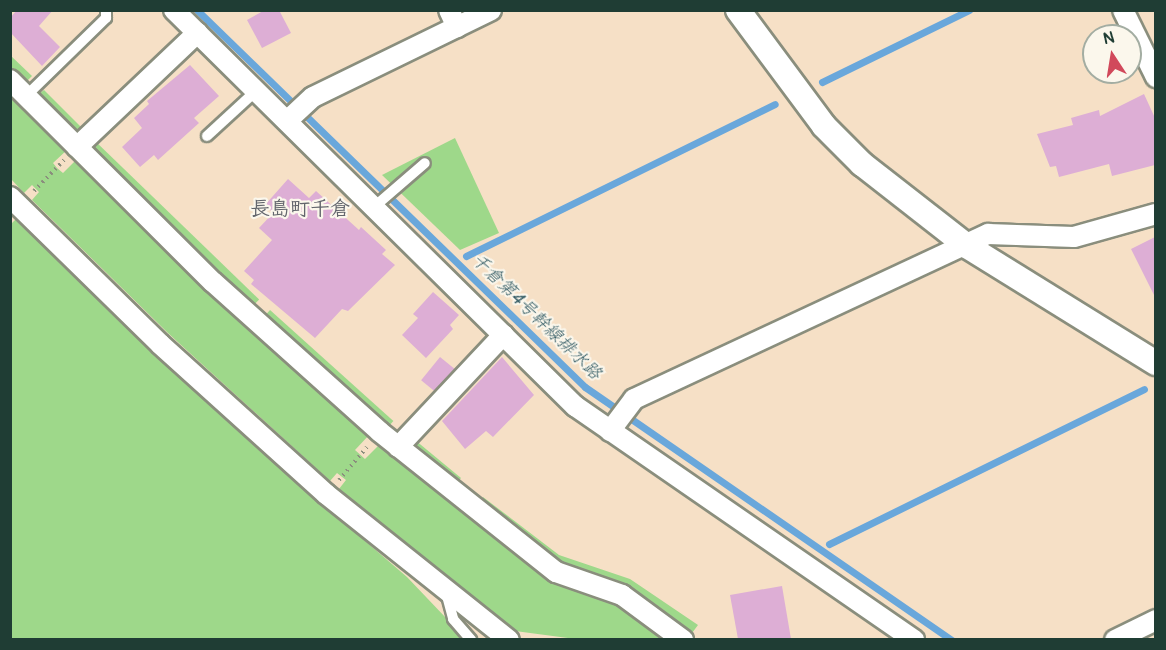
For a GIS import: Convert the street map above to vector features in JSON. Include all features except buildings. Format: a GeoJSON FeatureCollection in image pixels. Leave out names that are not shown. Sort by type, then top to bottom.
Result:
{"type":"FeatureCollection","features":[{"type":"Feature","properties":{"kind":"street"},"geometry":{"type":"LineString","coordinates":[[174,10],[256,91],[290,118],[575,406],[618,420],[914,639]]}},
{"type":"Feature","properties":{"kind":"street"},"geometry":{"type":"LineString","coordinates":[[290,118],[308,101],[453,19],[491,10]]}},
{"type":"Feature","properties":{"kind":"street"},"geometry":{"type":"LineString","coordinates":[[738,10],[824,126],[854,157],[967,246],[1155,363]]}},
{"type":"Feature","properties":{"kind":"street"},"geometry":{"type":"LineString","coordinates":[[1123,10],[1155,77]]}},
{"type":"Feature","properties":{"kind":"street"},"geometry":{"type":"LineString","coordinates":[[77,147],[196,33]]}},
{"type":"Feature","properties":{"kind":"street"},"geometry":{"type":"LineString","coordinates":[[10,80],[213,282],[398,447],[556,572],[622,595],[683,639]]}},
{"type":"Feature","properties":{"kind":"street"},"geometry":{"type":"LineString","coordinates":[[10,197],[169,352],[326,494],[509,639]]}},
{"type":"Feature","properties":{"kind":"street"},"geometry":{"type":"LineString","coordinates":[[618,420],[634,399],[967,246],[988,234],[1074,237],[1155,214]]}},
{"type":"Feature","properties":{"kind":"street"},"geometry":{"type":"LineString","coordinates":[[398,447],[503,335]]}},
{"type":"Feature","properties":{"kind":"street"},"geometry":{"type":"LineString","coordinates":[[1115,639],[1155,620]]}},
{"type":"Feature","properties":{"kind":"lane"},"geometry":{"type":"LineString","coordinates":[[26,96],[106,18],[106,10]]}},
{"type":"Feature","properties":{"kind":"lane"},"geometry":{"type":"LineString","coordinates":[[207,136],[256,91]]}},
{"type":"Feature","properties":{"kind":"lane"},"geometry":{"type":"LineString","coordinates":[[377,204],[425,163]]}},
{"type":"Feature","properties":{"kind":"lane"},"geometry":{"type":"LineString","coordinates":[[446,589],[453,619],[471,639]]}},
{"type":"Feature","properties":{"kind":"path"},"geometry":{"type":"LineString","coordinates":[[36,189],[57,168]]}},
{"type":"Feature","properties":{"kind":"path"},"geometry":{"type":"LineString","coordinates":[[341,477],[360,455]]}},
{"type":"Feature","properties":{"kind":"green space"},"geometry":{"type":"Polygon","coordinates":[[[10,55],[32,76],[23,85],[11,72],[10,55]]]}},
{"type":"Feature","properties":{"kind":"green space"},"geometry":{"type":"Polygon","coordinates":[[[44,90],[82,128],[69,131],[37,95],[44,90]]]}},
{"type":"Feature","properties":{"kind":"green space"},"geometry":{"type":"Polygon","coordinates":[[[10,91],[68,149],[53,163],[57,168],[63,173],[77,159],[370,434],[355,450],[365,459],[381,443],[551,579],[619,600],[672,639],[583,640],[515,631],[339,489],[346,480],[337,473],[330,481],[169,334],[32,200],[39,192],[32,185],[24,193],[11,179],[10,91]]]}},
{"type":"Feature","properties":{"kind":"green space"},"geometry":{"type":"Polygon","coordinates":[[[455,138],[499,233],[460,250],[382,175],[455,138]]]}},
{"type":"Feature","properties":{"kind":"green space"},"geometry":{"type":"Polygon","coordinates":[[[93,139],[259,299],[250,309],[84,148],[93,139]]]}},
{"type":"Feature","properties":{"kind":"green space"},"geometry":{"type":"Polygon","coordinates":[[[16,219],[249,441],[407,577],[466,639],[11,640],[10,225],[16,219]]]}},
{"type":"Feature","properties":{"kind":"green space"},"geometry":{"type":"Polygon","coordinates":[[[270,310],[393,421],[385,430],[262,319],[270,310]]]}},
{"type":"Feature","properties":{"kind":"green space"},"geometry":{"type":"Polygon","coordinates":[[[415,440],[461,478],[455,485],[413,451],[415,440]]]}},
{"type":"Feature","properties":{"kind":"green space"},"geometry":{"type":"Polygon","coordinates":[[[483,497],[559,555],[630,579],[698,625],[689,637],[559,567],[480,502],[483,497]]]}},
{"type":"Feature","properties":{"kind":"waterway","name":"千倉第4号幹線排水路"},"geometry":{"type":"LineString","coordinates":[[197,10],[585,387],[952,640]]}},
{"type":"Feature","properties":{"kind":"waterway"},"geometry":{"type":"LineString","coordinates":[[822,82],[969,10]]}},
{"type":"Feature","properties":{"kind":"waterway"},"geometry":{"type":"LineString","coordinates":[[466,256],[775,104]]}},
{"type":"Feature","properties":{"kind":"waterway"},"geometry":{"type":"LineString","coordinates":[[829,544],[1144,389]]}},
{"type":"Feature","properties":{"kind":"district","name":"長島町千倉"},"geometry":{"type":"Point","coordinates":[300,208]}}]}
